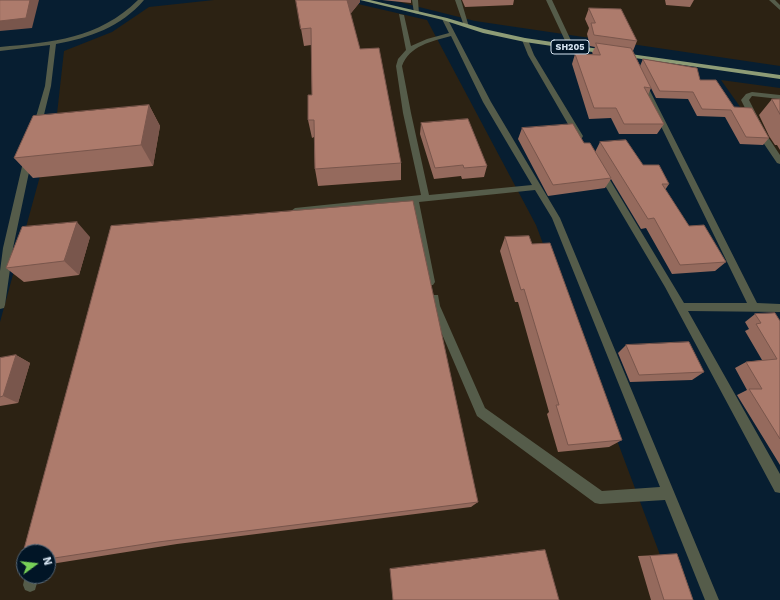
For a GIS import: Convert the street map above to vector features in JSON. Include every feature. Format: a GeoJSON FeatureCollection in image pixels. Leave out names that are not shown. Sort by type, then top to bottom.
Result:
{"type":"FeatureCollection","features":[{"type":"Feature","properties":{"kind":"main road","name":"SH205"},"geometry":{"type":"LineString","coordinates":[[367,0],[525,40],[570,47],[633,62],[780,77]]}},
{"type":"Feature","properties":{"kind":"street"},"geometry":{"type":"LineString","coordinates":[[0,50],[53,43],[102,30],[131,12],[141,0]]}},
{"type":"Feature","properties":{"kind":"street"},"geometry":{"type":"LineString","coordinates":[[415,0],[417,13]]}},
{"type":"Feature","properties":{"kind":"street"},"geometry":{"type":"LineString","coordinates":[[458,0],[467,26]]}},
{"type":"Feature","properties":{"kind":"street"},"geometry":{"type":"LineString","coordinates":[[549,0],[570,47]]}},
{"type":"Feature","properties":{"kind":"street"},"geometry":{"type":"LineString","coordinates":[[772,0],[780,8]]}},
{"type":"Feature","properties":{"kind":"street"},"geometry":{"type":"LineString","coordinates":[[401,15],[409,51]]}},
{"type":"Feature","properties":{"kind":"street"},"geometry":{"type":"LineString","coordinates":[[445,19],[487,102],[556,218],[712,600]]}},
{"type":"Feature","properties":{"kind":"street"},"geometry":{"type":"LineString","coordinates":[[426,198],[407,113],[399,66],[400,61],[409,51],[432,40],[453,34]]}},
{"type":"Feature","properties":{"kind":"street"},"geometry":{"type":"LineString","coordinates":[[525,40],[531,55],[583,142]]}},
{"type":"Feature","properties":{"kind":"street"},"geometry":{"type":"LineString","coordinates":[[33,136],[43,111],[48,86],[53,43]]}},
{"type":"Feature","properties":{"kind":"street"},"geometry":{"type":"LineString","coordinates":[[633,62],[754,308]]}},
{"type":"Feature","properties":{"kind":"street"},"geometry":{"type":"LineString","coordinates":[[780,97],[752,94],[748,95],[746,100],[764,138],[780,161]]}},
{"type":"Feature","properties":{"kind":"street"},"geometry":{"type":"LineString","coordinates":[[0,306],[4,248],[30,151]]}},
{"type":"Feature","properties":{"kind":"street"},"geometry":{"type":"LineString","coordinates":[[594,161],[681,307],[780,487]]}},
{"type":"Feature","properties":{"kind":"street"},"geometry":{"type":"LineString","coordinates":[[289,211],[538,187]]}},
{"type":"Feature","properties":{"kind":"street"},"geometry":{"type":"LineString","coordinates":[[414,199],[435,306],[481,412],[600,498],[669,493]]}},
{"type":"Feature","properties":{"kind":"street"},"geometry":{"type":"LineString","coordinates":[[681,307],[780,308]]}},
{"type":"Feature","properties":{"kind":"shaded area"},"geometry":{"type":"Polygon","coordinates":[[[214,0],[341,0],[427,20],[536,225],[677,600],[0,600],[0,322],[57,114],[64,51],[112,32],[149,7],[214,0]]]}},
{"type":"Feature","properties":{"kind":"shaded area"},"geometry":{"type":"Polygon","coordinates":[[[391,0],[780,0],[780,66],[475,21],[391,0]]]}},
{"type":"Feature","properties":{"kind":"shaded area"},"geometry":{"type":"Polygon","coordinates":[[[721,80],[780,88],[780,163],[721,80]]]}},
{"type":"Feature","properties":{"kind":"building"},"geometry":{"type":"Polygon","coordinates":[[[0,0],[30,0],[26,18],[0,21],[0,0]]]}},
{"type":"Feature","properties":{"kind":"building"},"geometry":{"type":"Polygon","coordinates":[[[296,0],[347,0],[360,49],[379,48],[401,163],[315,169],[314,120],[308,120],[308,95],[312,95],[311,28],[301,29],[296,0]]]}},
{"type":"Feature","properties":{"kind":"building"},"geometry":{"type":"Polygon","coordinates":[[[589,8],[621,9],[637,41],[594,35],[591,23],[595,23],[589,8]]]}},
{"type":"Feature","properties":{"kind":"building"},"geometry":{"type":"Polygon","coordinates":[[[596,43],[631,48],[651,88],[644,87],[664,124],[624,124],[616,108],[594,108],[575,54],[600,55],[596,43]]]}},
{"type":"Feature","properties":{"kind":"building"},"geometry":{"type":"Polygon","coordinates":[[[643,59],[697,68],[700,80],[716,80],[734,107],[752,108],[769,138],[746,137],[731,110],[702,109],[693,92],[660,91],[643,59]]]}},
{"type":"Feature","properties":{"kind":"building"},"geometry":{"type":"Polygon","coordinates":[[[772,99],[780,99],[780,114],[772,99]]]}},
{"type":"Feature","properties":{"kind":"building"},"geometry":{"type":"Polygon","coordinates":[[[149,105],[141,145],[14,158],[33,116],[149,105]]]}},
{"type":"Feature","properties":{"kind":"building"},"geometry":{"type":"Polygon","coordinates":[[[468,119],[487,166],[464,168],[463,165],[435,168],[421,123],[468,119]]]}},
{"type":"Feature","properties":{"kind":"building"},"geometry":{"type":"Polygon","coordinates":[[[573,124],[584,143],[590,143],[611,178],[553,185],[522,128],[573,124]]]}},
{"type":"Feature","properties":{"kind":"building"},"geometry":{"type":"Polygon","coordinates":[[[626,140],[643,165],[659,165],[669,184],[662,184],[689,226],[704,225],[726,262],[680,265],[654,218],[648,219],[600,142],[626,140]]]}},
{"type":"Feature","properties":{"kind":"building"},"geometry":{"type":"Polygon","coordinates":[[[413,201],[478,502],[158,542],[56,558],[56,544],[25,544],[111,226],[413,201]]]}},
{"type":"Feature","properties":{"kind":"building"},"geometry":{"type":"Polygon","coordinates":[[[77,222],[64,261],[6,268],[22,227],[77,222]]]}},
{"type":"Feature","properties":{"kind":"building"},"geometry":{"type":"Polygon","coordinates":[[[529,236],[532,244],[550,243],[622,440],[568,445],[556,405],[559,405],[524,289],[521,290],[505,237],[529,236]]]}},
{"type":"Feature","properties":{"kind":"building"},"geometry":{"type":"Polygon","coordinates":[[[775,313],[780,321],[780,439],[749,389],[762,389],[746,362],[777,359],[756,324],[761,323],[755,314],[775,313]]]}},
{"type":"Feature","properties":{"kind":"building"},"geometry":{"type":"Polygon","coordinates":[[[689,342],[704,372],[639,375],[626,345],[689,342]]]}},
{"type":"Feature","properties":{"kind":"building"},"geometry":{"type":"Polygon","coordinates":[[[16,355],[3,396],[0,397],[0,358],[16,355]]]}},
{"type":"Feature","properties":{"kind":"building"},"geometry":{"type":"Polygon","coordinates":[[[545,550],[559,600],[393,600],[390,569],[545,550]]]}},
{"type":"Feature","properties":{"kind":"building"},"geometry":{"type":"Polygon","coordinates":[[[677,554],[693,600],[664,600],[650,556],[677,554]]]}}]}
